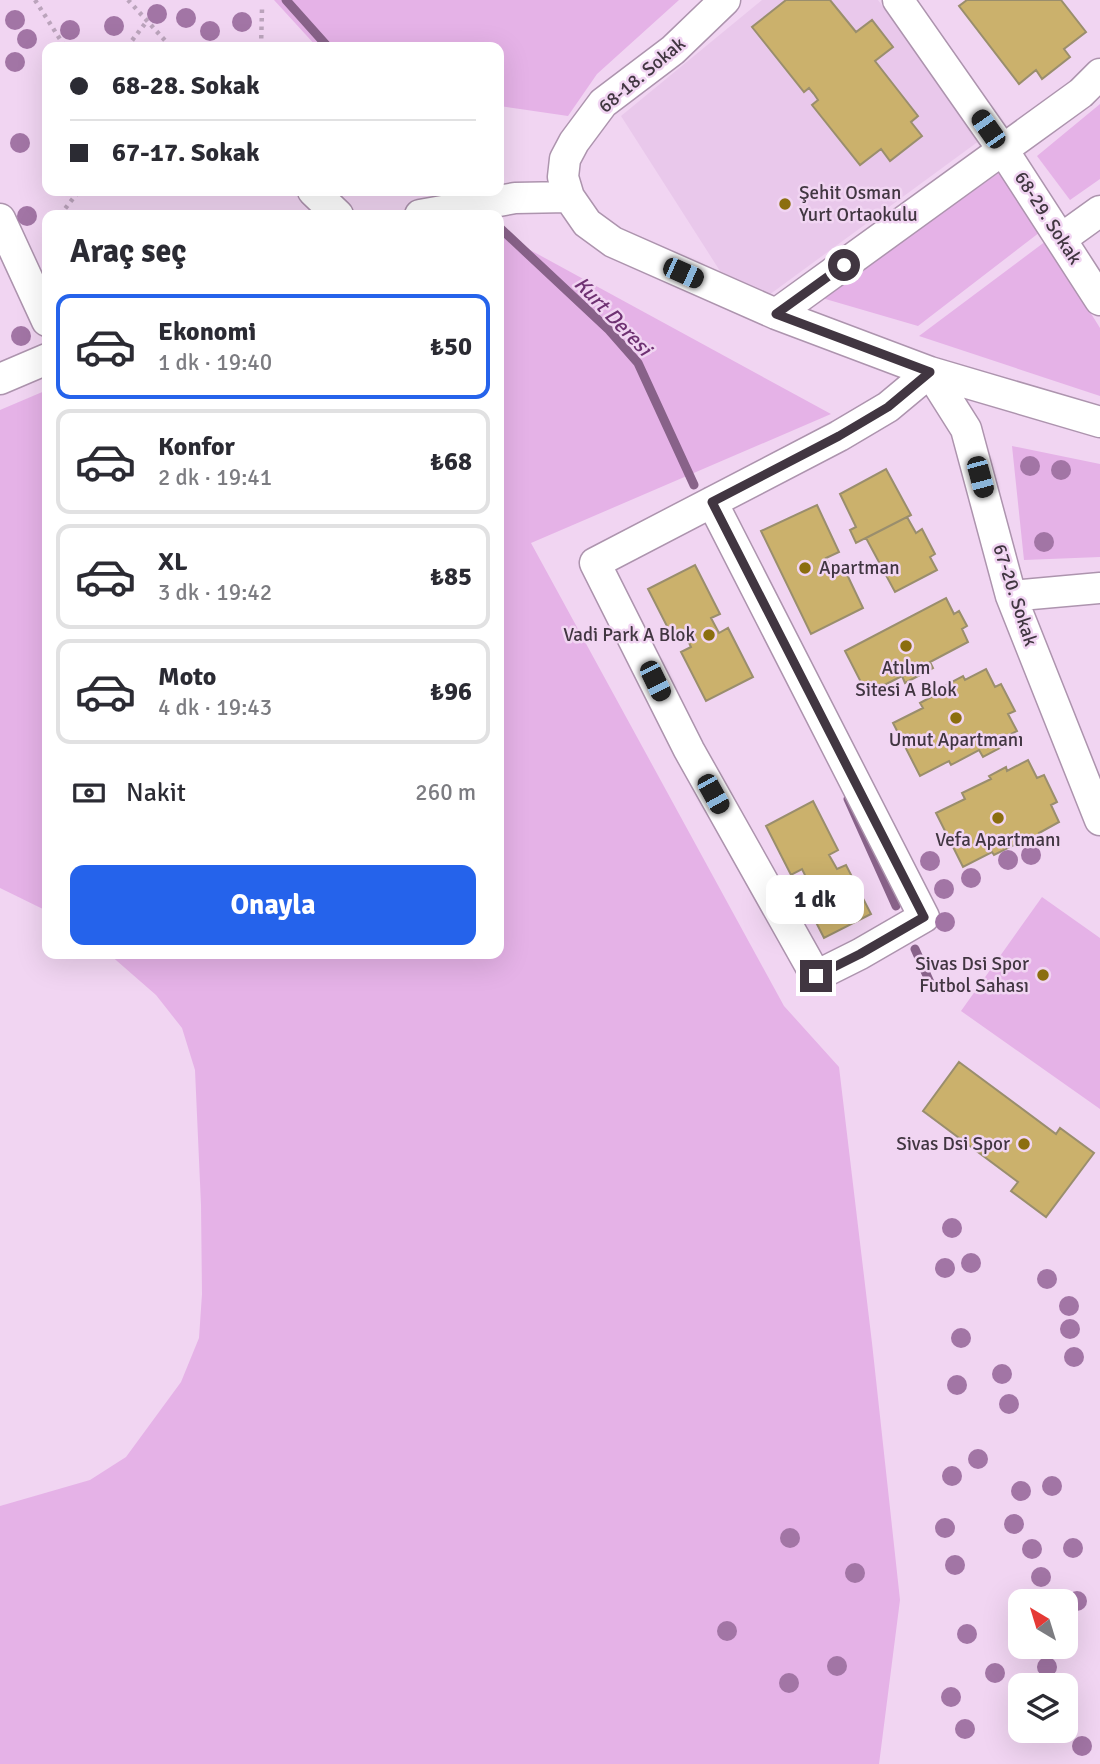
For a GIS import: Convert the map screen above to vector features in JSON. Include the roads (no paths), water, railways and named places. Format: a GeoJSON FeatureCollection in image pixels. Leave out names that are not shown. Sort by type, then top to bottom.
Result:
{"type":"FeatureCollection","features":[{"type":"Feature","properties":{"kind":"street","name":"68-18. Sokak"},"geometry":{"type":"LineString","coordinates":[[569,197],[563,177],[565,159],[603,103],[673,50],[725,0]]}},
{"type":"Feature","properties":{"kind":"street","name":"68-29. Sokak"},"geometry":{"type":"LineString","coordinates":[[898,0],[1003,150],[1100,300]]}},
{"type":"Feature","properties":{"kind":"street"},"geometry":{"type":"LineString","coordinates":[[776,314],[1081,93],[1100,74]]}},
{"type":"Feature","properties":{"kind":"street"},"geometry":{"type":"LineString","coordinates":[[318,196],[333,210]]}},
{"type":"Feature","properties":{"kind":"street"},"geometry":{"type":"LineString","coordinates":[[449,210],[515,198],[569,197],[587,223],[613,242],[776,314],[930,372],[1100,422]]}},
{"type":"Feature","properties":{"kind":"street"},"geometry":{"type":"LineString","coordinates":[[1061,239],[1100,211]]}},
{"type":"Feature","properties":{"kind":"street"},"geometry":{"type":"LineString","coordinates":[[0,219],[42,310]]}},
{"type":"Feature","properties":{"kind":"street"},"geometry":{"type":"LineString","coordinates":[[0,379],[42,361]]}},
{"type":"Feature","properties":{"kind":"street"},"geometry":{"type":"LineString","coordinates":[[712,502],[924,917],[816,976],[689,750],[595,563],[712,502],[839,436],[888,407],[930,372]]}},
{"type":"Feature","properties":{"kind":"street","name":"67-20. Sokak"},"geometry":{"type":"LineString","coordinates":[[930,372],[966,429],[1011,596],[1100,820]]}},
{"type":"Feature","properties":{"kind":"street"},"geometry":{"type":"LineString","coordinates":[[1011,596],[1100,588]]}},
{"type":"Feature","properties":{"kind":"waterway","name":"Kurt Deresi"},"geometry":{"type":"LineString","coordinates":[[286,0],[324,42]]}},
{"type":"Feature","properties":{"kind":"waterway","name":"Kurt Deresi"},"geometry":{"type":"LineString","coordinates":[[504,232],[609,330],[638,363],[694,485]]}},
{"type":"Feature","properties":{"kind":"waterway","name":"Kurt Deresi"},"geometry":{"type":"LineString","coordinates":[[848,799],[896,906]]}},
{"type":"Feature","properties":{"kind":"waterway","name":"Kurt Deresi"},"geometry":{"type":"LineString","coordinates":[[915,949],[933,989]]}},
{"type":"Feature","properties":{"kind":"place","name":"Şehit Osman Yurt Ortaokulu"},"geometry":{"type":"Point","coordinates":[785,204]}},
{"type":"Feature","properties":{"kind":"place","name":"Apartman"},"geometry":{"type":"Point","coordinates":[805,568]}},
{"type":"Feature","properties":{"kind":"place","name":"Vadi Park A Blok"},"geometry":{"type":"Point","coordinates":[709,635]}},
{"type":"Feature","properties":{"kind":"place","name":"Atılım Sitesi A Blok"},"geometry":{"type":"Point","coordinates":[906,646]}},
{"type":"Feature","properties":{"kind":"place","name":"Umut Apartmanı"},"geometry":{"type":"Point","coordinates":[956,718]}},
{"type":"Feature","properties":{"kind":"place","name":"Vefa Apartmanı"},"geometry":{"type":"Point","coordinates":[998,818]}},
{"type":"Feature","properties":{"kind":"place","name":"Sivas Dsi Spor Futbol Sahası"},"geometry":{"type":"Point","coordinates":[1043,975]}},
{"type":"Feature","properties":{"kind":"place","name":"Sivas Dsi Spor"},"geometry":{"type":"Point","coordinates":[1024,1144]}}]}
